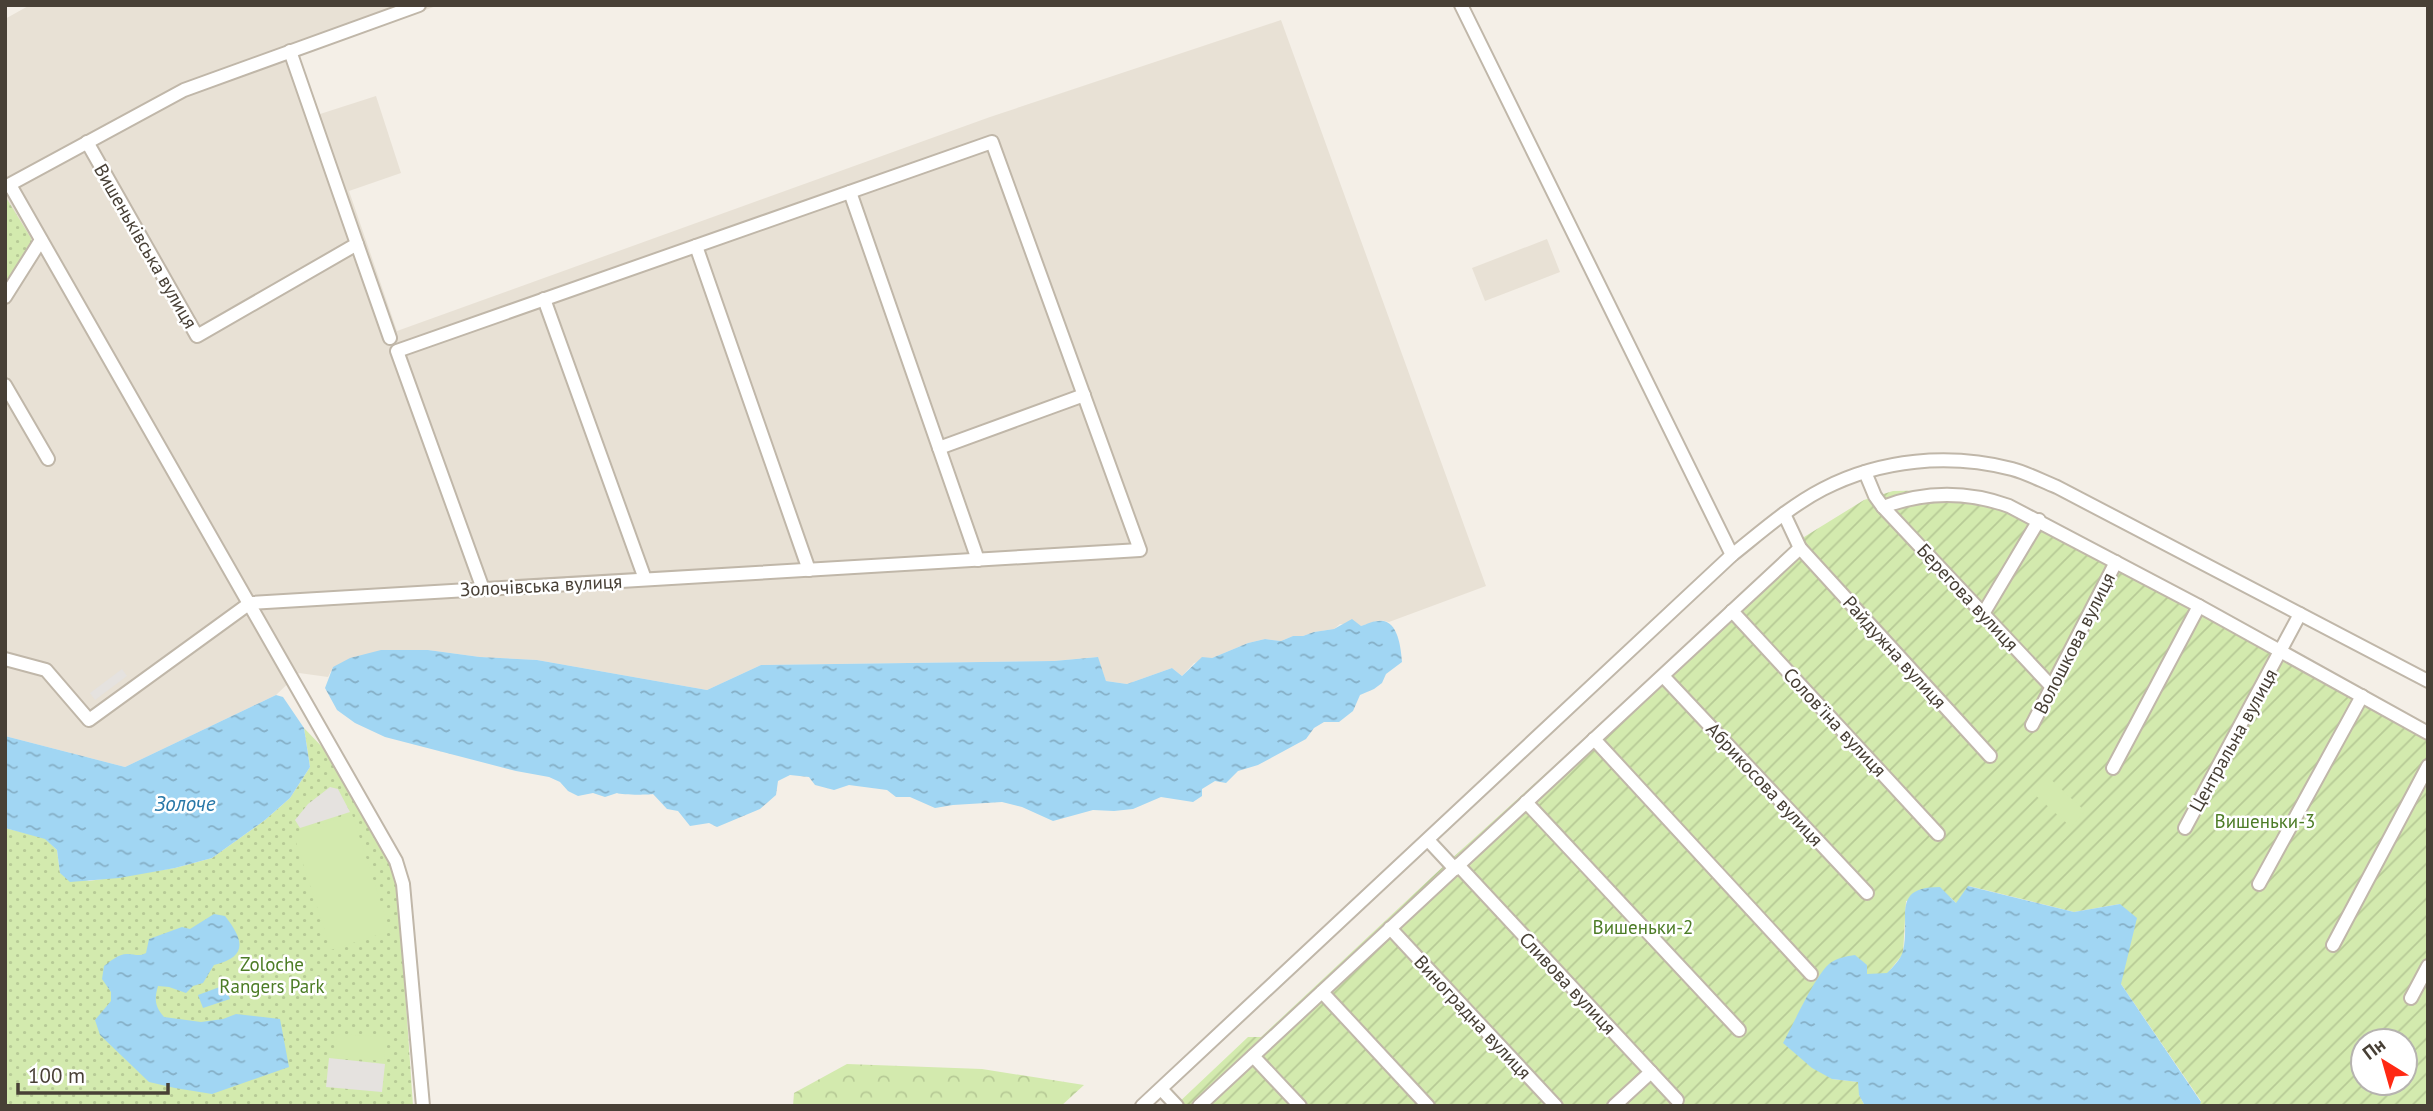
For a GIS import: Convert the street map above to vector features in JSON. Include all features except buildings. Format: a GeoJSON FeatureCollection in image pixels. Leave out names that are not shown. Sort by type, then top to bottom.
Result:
{"type":"FeatureCollection","features":[{"type":"Feature","properties":{"kind":"street"},"geometry":{"type":"LineString","coordinates":[[419,5],[184,90],[8,186],[250,603],[399,867],[403,884],[423,1106]]}},
{"type":"Feature","properties":{"kind":"street"},"geometry":{"type":"LineString","coordinates":[[1461,5],[1732,555]]}},
{"type":"Feature","properties":{"kind":"street"},"geometry":{"type":"LineString","coordinates":[[290,51],[390,338]]}},
{"type":"Feature","properties":{"kind":"street","name":"Вишеньківська вулиця"},"geometry":{"type":"LineString","coordinates":[[87,142],[197,336],[357,244]]}},
{"type":"Feature","properties":{"kind":"street"},"geometry":{"type":"LineString","coordinates":[[483,589],[397,351],[992,142],[1084,395],[939,448]]}},
{"type":"Feature","properties":{"kind":"street"},"geometry":{"type":"LineString","coordinates":[[850,192],[978,560]]}},
{"type":"Feature","properties":{"kind":"street"},"geometry":{"type":"LineString","coordinates":[[5,297],[41,240]]}},
{"type":"Feature","properties":{"kind":"street"},"geometry":{"type":"LineString","coordinates":[[696,246],[809,570]]}},
{"type":"Feature","properties":{"kind":"street"},"geometry":{"type":"LineString","coordinates":[[544,299],[645,579]]}},
{"type":"Feature","properties":{"kind":"street"},"geometry":{"type":"LineString","coordinates":[[5,385],[48,459]]}},
{"type":"Feature","properties":{"kind":"street","name":"Золочівська вулиця"},"geometry":{"type":"LineString","coordinates":[[250,603],[1140,550],[1084,395]]}},
{"type":"Feature","properties":{"kind":"street"},"geometry":{"type":"LineString","coordinates":[[1142,1106],[1732,555],[1784,514],[1823,489],[1865,472],[1920,461],[1970,461],[2014,470],[2057,487],[2428,681]]}},
{"type":"Feature","properties":{"kind":"street","name":"Берегова вулиця"},"geometry":{"type":"LineString","coordinates":[[1865,472],[1875,496],[1884,507],[2052,687]]}},
{"type":"Feature","properties":{"kind":"street"},"geometry":{"type":"LineString","coordinates":[[1884,507],[1921,495],[1949,494],[1987,498],[2039,520],[2428,733]]}},
{"type":"Feature","properties":{"kind":"street","name":"Райдужна вулиця"},"geometry":{"type":"LineString","coordinates":[[1784,514],[1800,548],[1990,756]]}},
{"type":"Feature","properties":{"kind":"street"},"geometry":{"type":"LineString","coordinates":[[1983,614],[2039,520]]}},
{"type":"Feature","properties":{"kind":"street"},"geometry":{"type":"LineString","coordinates":[[1199,1106],[1800,548]]}},
{"type":"Feature","properties":{"kind":"street","name":"Волошкова вулиця"},"geometry":{"type":"LineString","coordinates":[[2032,724],[2116,562]]}},
{"type":"Feature","properties":{"kind":"street"},"geometry":{"type":"LineString","coordinates":[[5,659],[46,670],[89,720],[250,603]]}},
{"type":"Feature","properties":{"kind":"street"},"geometry":{"type":"LineString","coordinates":[[2113,768],[2199,606]]}},
{"type":"Feature","properties":{"kind":"street","name":"Соловʼїна вулиця"},"geometry":{"type":"LineString","coordinates":[[1732,611],[1938,834]]}},
{"type":"Feature","properties":{"kind":"street","name":"Центральна вулиця"},"geometry":{"type":"LineString","coordinates":[[2185,828],[2300,614]]}},
{"type":"Feature","properties":{"kind":"street","name":"Абрикосова вулиця"},"geometry":{"type":"LineString","coordinates":[[1662,676],[1867,893]]}},
{"type":"Feature","properties":{"kind":"street"},"geometry":{"type":"LineString","coordinates":[[2259,884],[2362,696]]}},
{"type":"Feature","properties":{"kind":"street"},"geometry":{"type":"LineString","coordinates":[[1594,739],[1811,974]]}},
{"type":"Feature","properties":{"kind":"street"},"geometry":{"type":"LineString","coordinates":[[2333,945],[2428,766]]}},
{"type":"Feature","properties":{"kind":"street"},"geometry":{"type":"LineString","coordinates":[[1526,802],[1739,1030]]}},
{"type":"Feature","properties":{"kind":"street","name":"Сливова вулиця"},"geometry":{"type":"LineString","coordinates":[[1428,840],[1677,1100]]}},
{"type":"Feature","properties":{"kind":"street","name":"Виноградна вулиця"},"geometry":{"type":"LineString","coordinates":[[1390,928],[1556,1106]]}},
{"type":"Feature","properties":{"kind":"street"},"geometry":{"type":"LineString","coordinates":[[2410,998],[2428,966]]}},
{"type":"Feature","properties":{"kind":"street"},"geometry":{"type":"LineString","coordinates":[[1322,992],[1428,1106]]}},
{"type":"Feature","properties":{"kind":"street"},"geometry":{"type":"LineString","coordinates":[[1253,1056],[1300,1106]]}},
{"type":"Feature","properties":{"kind":"street"},"geometry":{"type":"LineString","coordinates":[[1614,1106],[1650,1072]]}},
{"type":"Feature","properties":{"kind":"street"},"geometry":{"type":"LineString","coordinates":[[1161,1088],[1177,1106]]}},
{"type":"Feature","properties":{"kind":"shaded area"},"geometry":{"type":"Polygon","coordinates":[[[30,5],[439,5],[299,56],[320,114],[376,96],[401,173],[349,191],[397,331],[990,117],[1281,20],[1486,586],[1389,622],[1380,620],[1361,626],[1340,624],[1334,629],[1293,636],[1281,641],[1265,639],[1248,643],[1194,663],[1182,676],[1172,668],[1127,684],[1106,681],[1097,657],[1054,661],[761,665],[707,690],[537,660],[480,657],[428,650],[333,667],[328,677],[299,673],[276,695],[125,767],[5,736],[5,19],[30,5]]]}},
{"type":"Feature","properties":{"kind":"shaded area"},"geometry":{"type":"Polygon","coordinates":[[[1547,239],[1560,272],[1485,301],[1472,268],[1547,239]]]}},
{"type":"Feature","properties":{"kind":"shaded area"},"geometry":{"type":"Polygon","coordinates":[[[122,669],[127,676],[95,700],[90,693],[122,669]]]}},
{"type":"Feature","properties":{"kind":"shaded area"},"geometry":{"type":"Polygon","coordinates":[[[330,787],[338,789],[350,812],[300,828],[295,820],[308,804],[330,787]]]}},
{"type":"Feature","properties":{"kind":"shaded area"},"geometry":{"type":"Polygon","coordinates":[[[329,1058],[385,1064],[382,1092],[326,1087],[329,1058]]]}},
{"type":"Feature","properties":{"kind":"green space"},"geometry":{"type":"Polygon","coordinates":[[[5,196],[31,238],[31,247],[5,288],[5,196]]]}},
{"type":"Feature","properties":{"kind":"green space"},"geometry":{"type":"Polygon","coordinates":[[[1945,490],[1988,495],[2033,511],[2428,726],[2428,1106],[2199,1106],[2201,1101],[2121,984],[2120,904],[2074,912],[1969,886],[1957,904],[1950,897],[1906,901],[1903,954],[1887,974],[1867,974],[1832,1079],[1859,1082],[1859,1095],[1865,1106],[1175,1106],[1248,1037],[1261,1037],[1448,862],[1780,561],[1796,542],[1864,500],[1893,491],[1945,490]]]}},
{"type":"Feature","properties":{"kind":"green space","name":"Zoloche Rangers Park"},"geometry":{"type":"Polygon","coordinates":[[[304,728],[326,751],[388,861],[398,886],[413,1106],[5,1106],[5,828],[45,838],[57,850],[60,873],[89,881],[175,868],[212,858],[265,820],[290,798],[310,767],[304,728]]]}},
{"type":"Feature","properties":{"kind":"green space"},"geometry":{"type":"Polygon","coordinates":[[[2046,775],[2085,811],[2071,827],[2031,791],[2046,775]]]}},
{"type":"Feature","properties":{"kind":"green space"},"geometry":{"type":"Polygon","coordinates":[[[352,814],[390,931],[331,950],[293,833],[352,814]]]}},
{"type":"Feature","properties":{"kind":"green space"},"geometry":{"type":"Polygon","coordinates":[[[337,1034],[386,1037],[384,1061],[336,1058],[337,1034]]]}},
{"type":"Feature","properties":{"kind":"green space"},"geometry":{"type":"Polygon","coordinates":[[[847,1064],[982,1069],[1084,1085],[1061,1106],[793,1106],[794,1093],[847,1064]]]}},
{"type":"Feature","properties":{"kind":"water"},"geometry":{"type":"Polygon","coordinates":[[[1352,619],[1361,626],[1378,621],[1390,624],[1397,635],[1402,662],[1386,674],[1382,683],[1360,695],[1353,711],[1339,722],[1324,722],[1314,728],[1306,739],[1258,765],[1238,771],[1226,783],[1215,781],[1202,789],[1202,796],[1193,802],[1161,797],[1133,809],[1093,810],[1053,821],[1022,807],[1002,802],[935,808],[910,797],[896,797],[887,790],[849,785],[834,790],[815,785],[809,777],[790,775],[778,781],[776,795],[760,809],[717,827],[709,823],[690,826],[678,811],[667,809],[653,794],[617,793],[605,797],[593,793],[578,796],[549,777],[385,737],[355,723],[337,710],[325,688],[333,667],[350,658],[381,650],[428,650],[480,657],[537,660],[707,690],[761,665],[1054,661],[1098,657],[1106,681],[1127,684],[1172,668],[1182,676],[1202,657],[1212,658],[1265,639],[1281,641],[1293,636],[1334,629],[1352,619]]]}},
{"type":"Feature","properties":{"kind":"water","name":"Золоче"},"geometry":{"type":"Polygon","coordinates":[[[276,695],[283,697],[304,728],[310,767],[290,798],[265,820],[212,858],[119,878],[70,882],[60,873],[57,850],[45,839],[5,828],[5,736],[125,767],[276,695]]]}},
{"type":"Feature","properties":{"kind":"water"},"geometry":{"type":"Polygon","coordinates":[[[1968,886],[2074,912],[2120,904],[2137,918],[2121,984],[2201,1102],[2199,1106],[1865,1106],[1859,1095],[1858,1082],[1832,1079],[1812,1068],[1783,1043],[1811,990],[1829,964],[1855,955],[1867,965],[1867,974],[1887,973],[1903,951],[1908,898],[1924,888],[1940,887],[1956,903],[1968,886]]]}},
{"type":"Feature","properties":{"kind":"water"},"geometry":{"type":"Polygon","coordinates":[[[214,914],[225,916],[236,933],[239,940],[237,952],[225,962],[214,965],[203,983],[193,986],[186,993],[158,986],[156,1003],[164,1017],[201,1022],[236,1014],[280,1019],[289,1067],[212,1094],[149,1082],[100,1035],[95,1020],[111,1001],[111,992],[102,979],[104,966],[121,955],[146,953],[149,939],[182,927],[190,929],[214,914]]]}},
{"type":"Feature","properties":{"kind":"water"},"geometry":{"type":"Polygon","coordinates":[[[225,985],[230,999],[203,1008],[198,995],[225,985]]]}},
{"type":"Feature","properties":{"kind":"park label","name":"Вишеньки-3"},"geometry":{"type":"Point","coordinates":[2265,821]}},
{"type":"Feature","properties":{"kind":"park label","name":"Вишеньки-2"},"geometry":{"type":"Point","coordinates":[1643,927]}}]}
